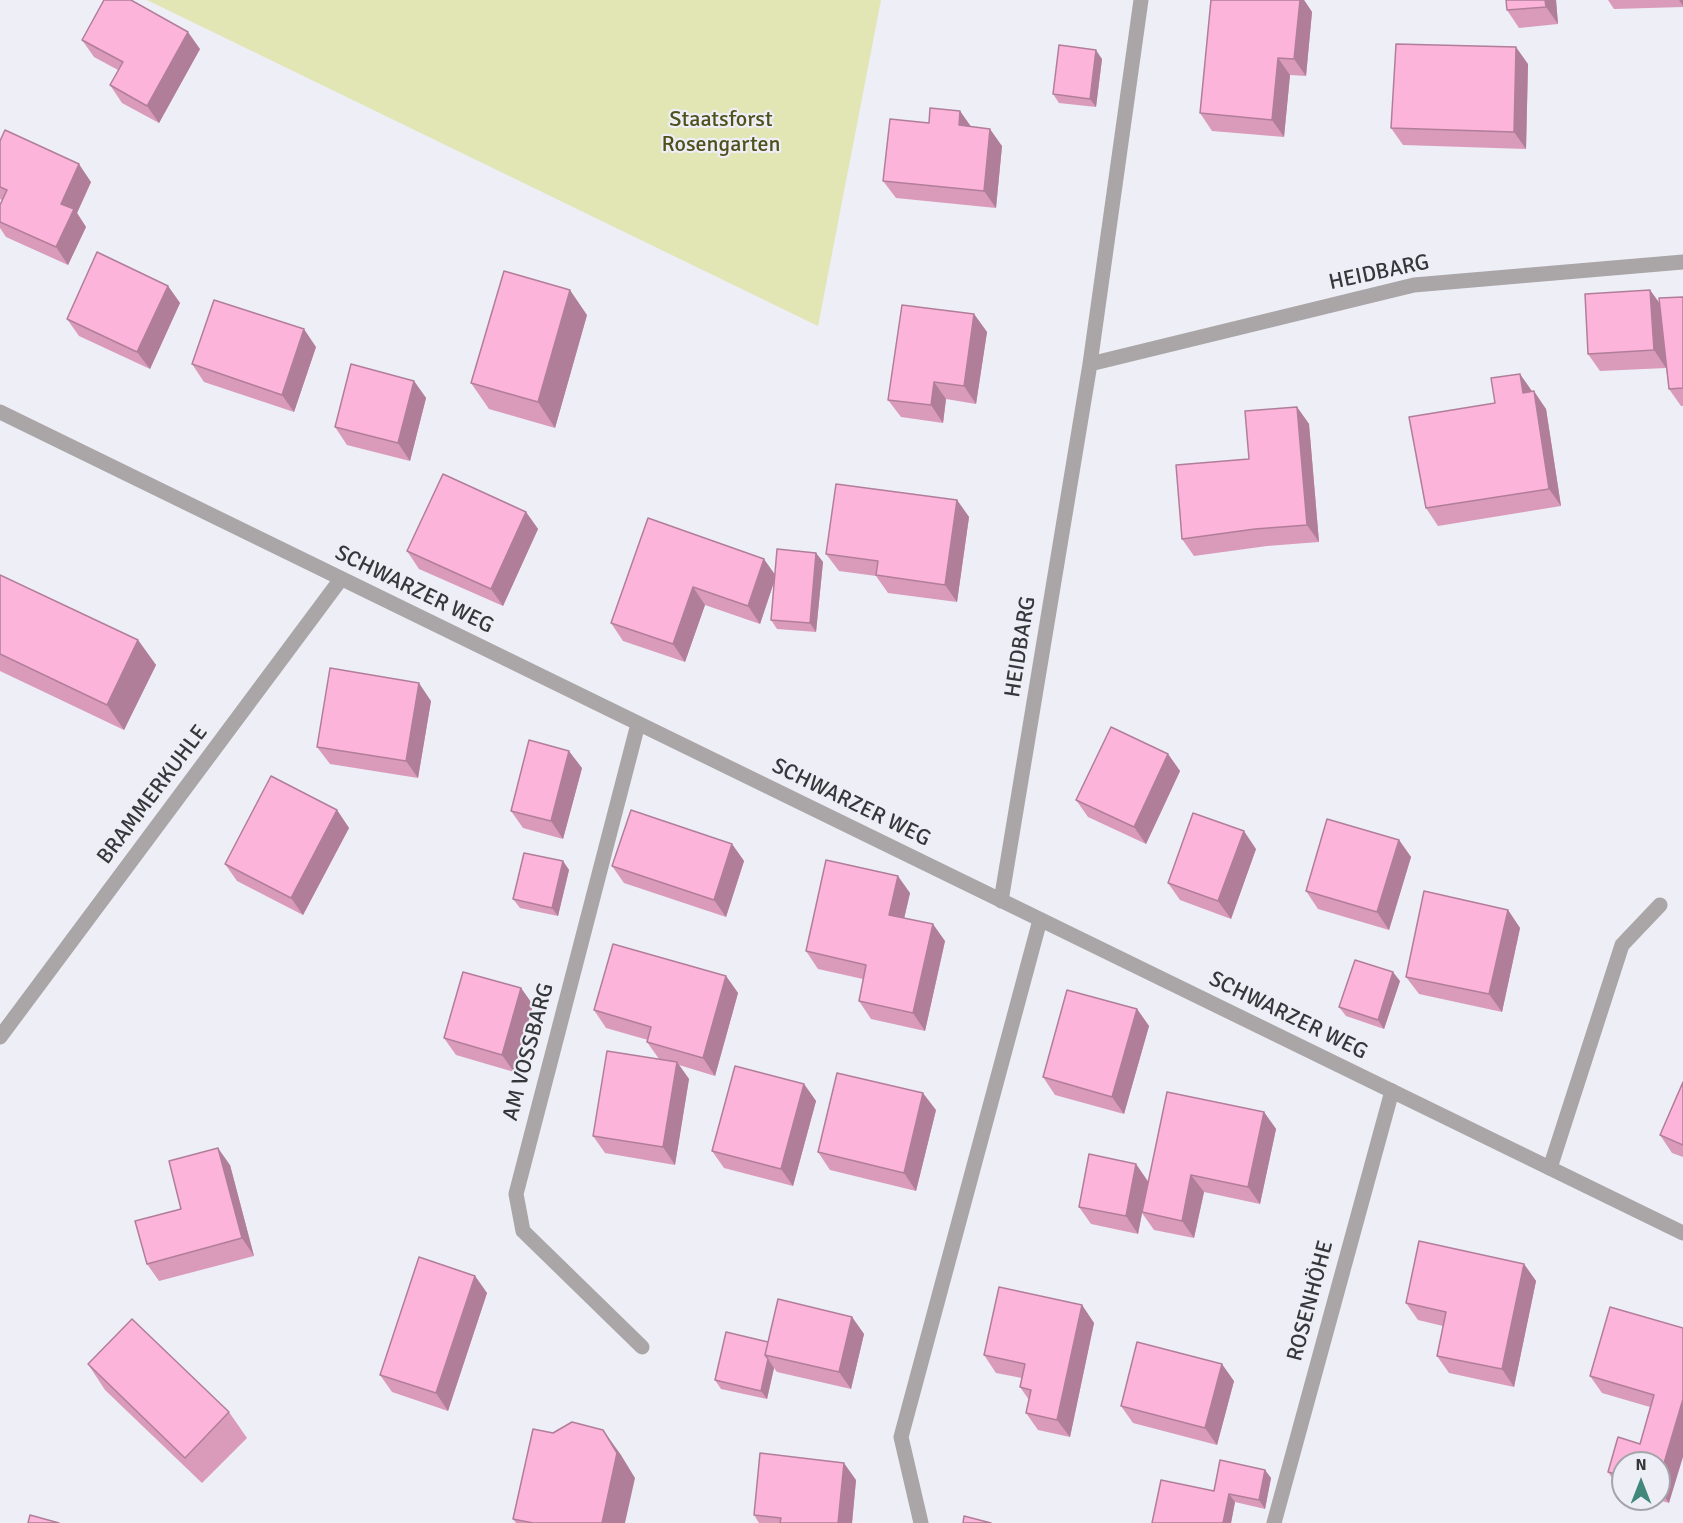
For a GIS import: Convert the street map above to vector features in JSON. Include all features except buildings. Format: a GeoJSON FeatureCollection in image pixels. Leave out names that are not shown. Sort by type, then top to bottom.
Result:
{"type":"FeatureCollection","features":[{"type":"Feature","properties":{"kind":"street","name":"HEIDBARG"},"geometry":{"type":"LineString","coordinates":[[1001,901],[1090,364],[1141,0]]}},
{"type":"Feature","properties":{"kind":"street","name":"HEIDBARG"},"geometry":{"type":"LineString","coordinates":[[1090,364],[1414,285],[1683,262]]}},
{"type":"Feature","properties":{"kind":"street","name":"SCHWARZER WEG"},"geometry":{"type":"LineString","coordinates":[[0,412],[1683,1233]]}},
{"type":"Feature","properties":{"kind":"street","name":"BRAMMERKUHLE"},"geometry":{"type":"LineString","coordinates":[[0,1037],[341,579]]}},
{"type":"Feature","properties":{"kind":"street","name":"AM VOSSBARG"},"geometry":{"type":"LineString","coordinates":[[638,724],[516,1194],[523,1231],[642,1347]]}},
{"type":"Feature","properties":{"kind":"street"},"geometry":{"type":"LineString","coordinates":[[1550,1168],[1622,945],[1660,905]]}},
{"type":"Feature","properties":{"kind":"street"},"geometry":{"type":"LineString","coordinates":[[921,1523],[901,1437],[1041,920]]}},
{"type":"Feature","properties":{"kind":"street","name":"ROSENHÖHE"},"geometry":{"type":"LineString","coordinates":[[1274,1523],[1392,1091]]}},
{"type":"Feature","properties":{"kind":"green space","name":"Staatsforst Rosengarten"},"geometry":{"type":"Polygon","coordinates":[[[147,0],[881,0],[818,326],[147,0]]]}}]}
